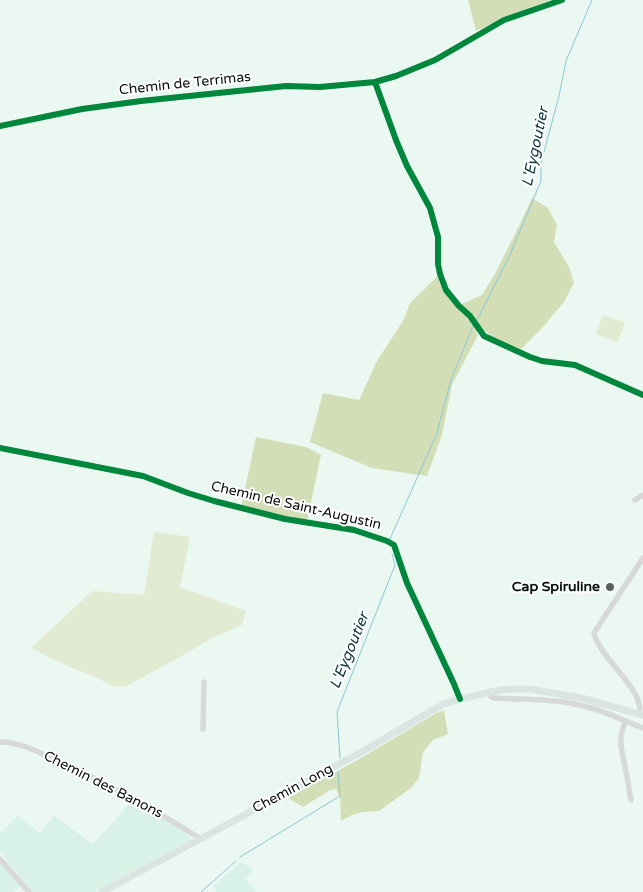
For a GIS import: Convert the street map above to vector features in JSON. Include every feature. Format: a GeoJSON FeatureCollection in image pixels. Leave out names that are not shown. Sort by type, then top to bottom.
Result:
{"type":"FeatureCollection","features":[{"type":"Feature","properties":{"kind":"main road","name":"Chemin Long"},"geometry":{"type":"LineString","coordinates":[[102,892],[444,704],[487,692],[514,689],[543,691],[595,701],[641,714]]}},
{"type":"Feature","properties":{"kind":"street","name":"Chemin de Terrimas"},"geometry":{"type":"LineString","coordinates":[[0,126],[82,109],[141,102],[286,86],[320,87],[375,82],[396,76],[435,60],[504,20],[562,0]]}},
{"type":"Feature","properties":{"kind":"street"},"geometry":{"type":"LineString","coordinates":[[375,82],[407,166],[430,208],[438,237],[438,264],[446,290],[470,316],[484,336],[530,357],[575,365],[643,395]]}},
{"type":"Feature","properties":{"kind":"street","name":"Chemin de Saint-Augustin"},"geometry":{"type":"LineString","coordinates":[[0,448],[143,476],[188,493],[232,506],[286,519],[354,530],[387,541],[394,545],[407,583],[460,699]]}},
{"type":"Feature","properties":{"kind":"street"},"geometry":{"type":"LineString","coordinates":[[635,500],[643,495]]}},
{"type":"Feature","properties":{"kind":"street"},"geometry":{"type":"LineString","coordinates":[[641,714],[635,692],[598,645],[594,633],[643,558]]}},
{"type":"Feature","properties":{"kind":"street"},"geometry":{"type":"LineString","coordinates":[[203,730],[204,682]]}},
{"type":"Feature","properties":{"kind":"street"},"geometry":{"type":"LineString","coordinates":[[487,692],[493,698],[551,700],[573,703],[600,710],[643,728]]}},
{"type":"Feature","properties":{"kind":"street"},"geometry":{"type":"LineString","coordinates":[[626,722],[620,747],[631,800]]}},
{"type":"Feature","properties":{"kind":"street","name":"Chemin des Banons"},"geometry":{"type":"LineString","coordinates":[[0,742],[12,742],[72,766],[130,797],[201,839]]}},
{"type":"Feature","properties":{"kind":"street"},"geometry":{"type":"LineString","coordinates":[[0,859],[28,892]]}},
{"type":"Feature","properties":{"kind":"shaded area"},"geometry":{"type":"Polygon","coordinates":[[[603,315],[625,322],[618,342],[596,334],[603,315]]]}},
{"type":"Feature","properties":{"kind":"shaded area"},"geometry":{"type":"Polygon","coordinates":[[[154,532],[190,537],[180,587],[246,611],[242,625],[212,638],[125,687],[112,686],[31,648],[92,591],[144,595],[154,532]]]}},
{"type":"Feature","properties":{"kind":"shaded area"},"geometry":{"type":"Polygon","coordinates":[[[132,801],[181,828],[192,839],[95,892],[32,892],[0,852],[0,833],[18,815],[39,833],[54,816],[93,844],[132,801]]]}},
{"type":"Feature","properties":{"kind":"shaded area"},"geometry":{"type":"Polygon","coordinates":[[[0,862],[21,886],[14,892],[0,892],[0,862]]]}},
{"type":"Feature","properties":{"kind":"shaded area"},"geometry":{"type":"Polygon","coordinates":[[[241,862],[254,869],[245,879],[257,892],[216,892],[213,886],[241,862]]]}},
{"type":"Feature","properties":{"kind":"green space"},"geometry":{"type":"Polygon","coordinates":[[[468,0],[550,0],[476,31],[468,0]]]}},
{"type":"Feature","properties":{"kind":"green space"},"geometry":{"type":"Polygon","coordinates":[[[532,198],[548,208],[557,225],[554,242],[569,267],[574,283],[564,302],[521,349],[491,336],[460,305],[482,295],[496,272],[532,198]]]}},
{"type":"Feature","properties":{"kind":"green space"},"geometry":{"type":"Polygon","coordinates":[[[438,276],[454,304],[470,322],[478,335],[452,385],[442,435],[427,476],[372,468],[310,442],[323,393],[359,400],[377,361],[403,321],[410,303],[438,276]]]}},
{"type":"Feature","properties":{"kind":"green space"},"geometry":{"type":"Polygon","coordinates":[[[256,437],[306,447],[321,455],[307,521],[241,507],[256,437]]]}},
{"type":"Feature","properties":{"kind":"green space"},"geometry":{"type":"Polygon","coordinates":[[[444,710],[448,734],[433,740],[423,752],[419,778],[411,788],[379,811],[362,812],[341,821],[340,798],[336,789],[330,790],[303,807],[288,798],[361,758],[436,713],[444,710]]]}},
{"type":"Feature","properties":{"kind":"waterway","name":"L'Eygoutier"},"geometry":{"type":"LineString","coordinates":[[477,320],[509,257],[541,181],[541,163],[559,96],[566,61],[592,0]]}},
{"type":"Feature","properties":{"kind":"waterway","name":"L'Eygoutier"},"geometry":{"type":"LineString","coordinates":[[390,539],[437,433],[451,380],[473,326]]}},
{"type":"Feature","properties":{"kind":"waterway","name":"L'Eygoutier"},"geometry":{"type":"LineString","coordinates":[[340,758],[337,712],[395,565],[392,554]]}},
{"type":"Feature","properties":{"kind":"waterway","name":"L'Eygoutier"},"geometry":{"type":"LineString","coordinates":[[240,857],[340,796],[338,772]]}},
{"type":"Feature","properties":{"kind":"waterway","name":"L'Eygoutier"},"geometry":{"type":"LineString","coordinates":[[201,892],[236,861]]}},
{"type":"Feature","properties":{"kind":"cycle path"},"geometry":{"type":"LineString","coordinates":[[0,126],[82,109],[141,101],[286,86],[320,87],[375,82],[396,76],[435,60],[504,20],[562,0]]}},
{"type":"Feature","properties":{"kind":"cycle path"},"geometry":{"type":"LineString","coordinates":[[375,82],[407,166],[430,208],[438,237],[438,264],[446,290],[470,316],[484,336],[542,361],[575,365],[643,395]]}},
{"type":"Feature","properties":{"kind":"cycle path"},"geometry":{"type":"LineString","coordinates":[[0,448],[143,476],[214,501],[285,519],[354,530],[387,541],[394,545],[407,583],[460,699]]}},
{"type":"Feature","properties":{"kind":"place","name":"Cap Spiruline"},"geometry":{"type":"Point","coordinates":[610,587]}}]}
